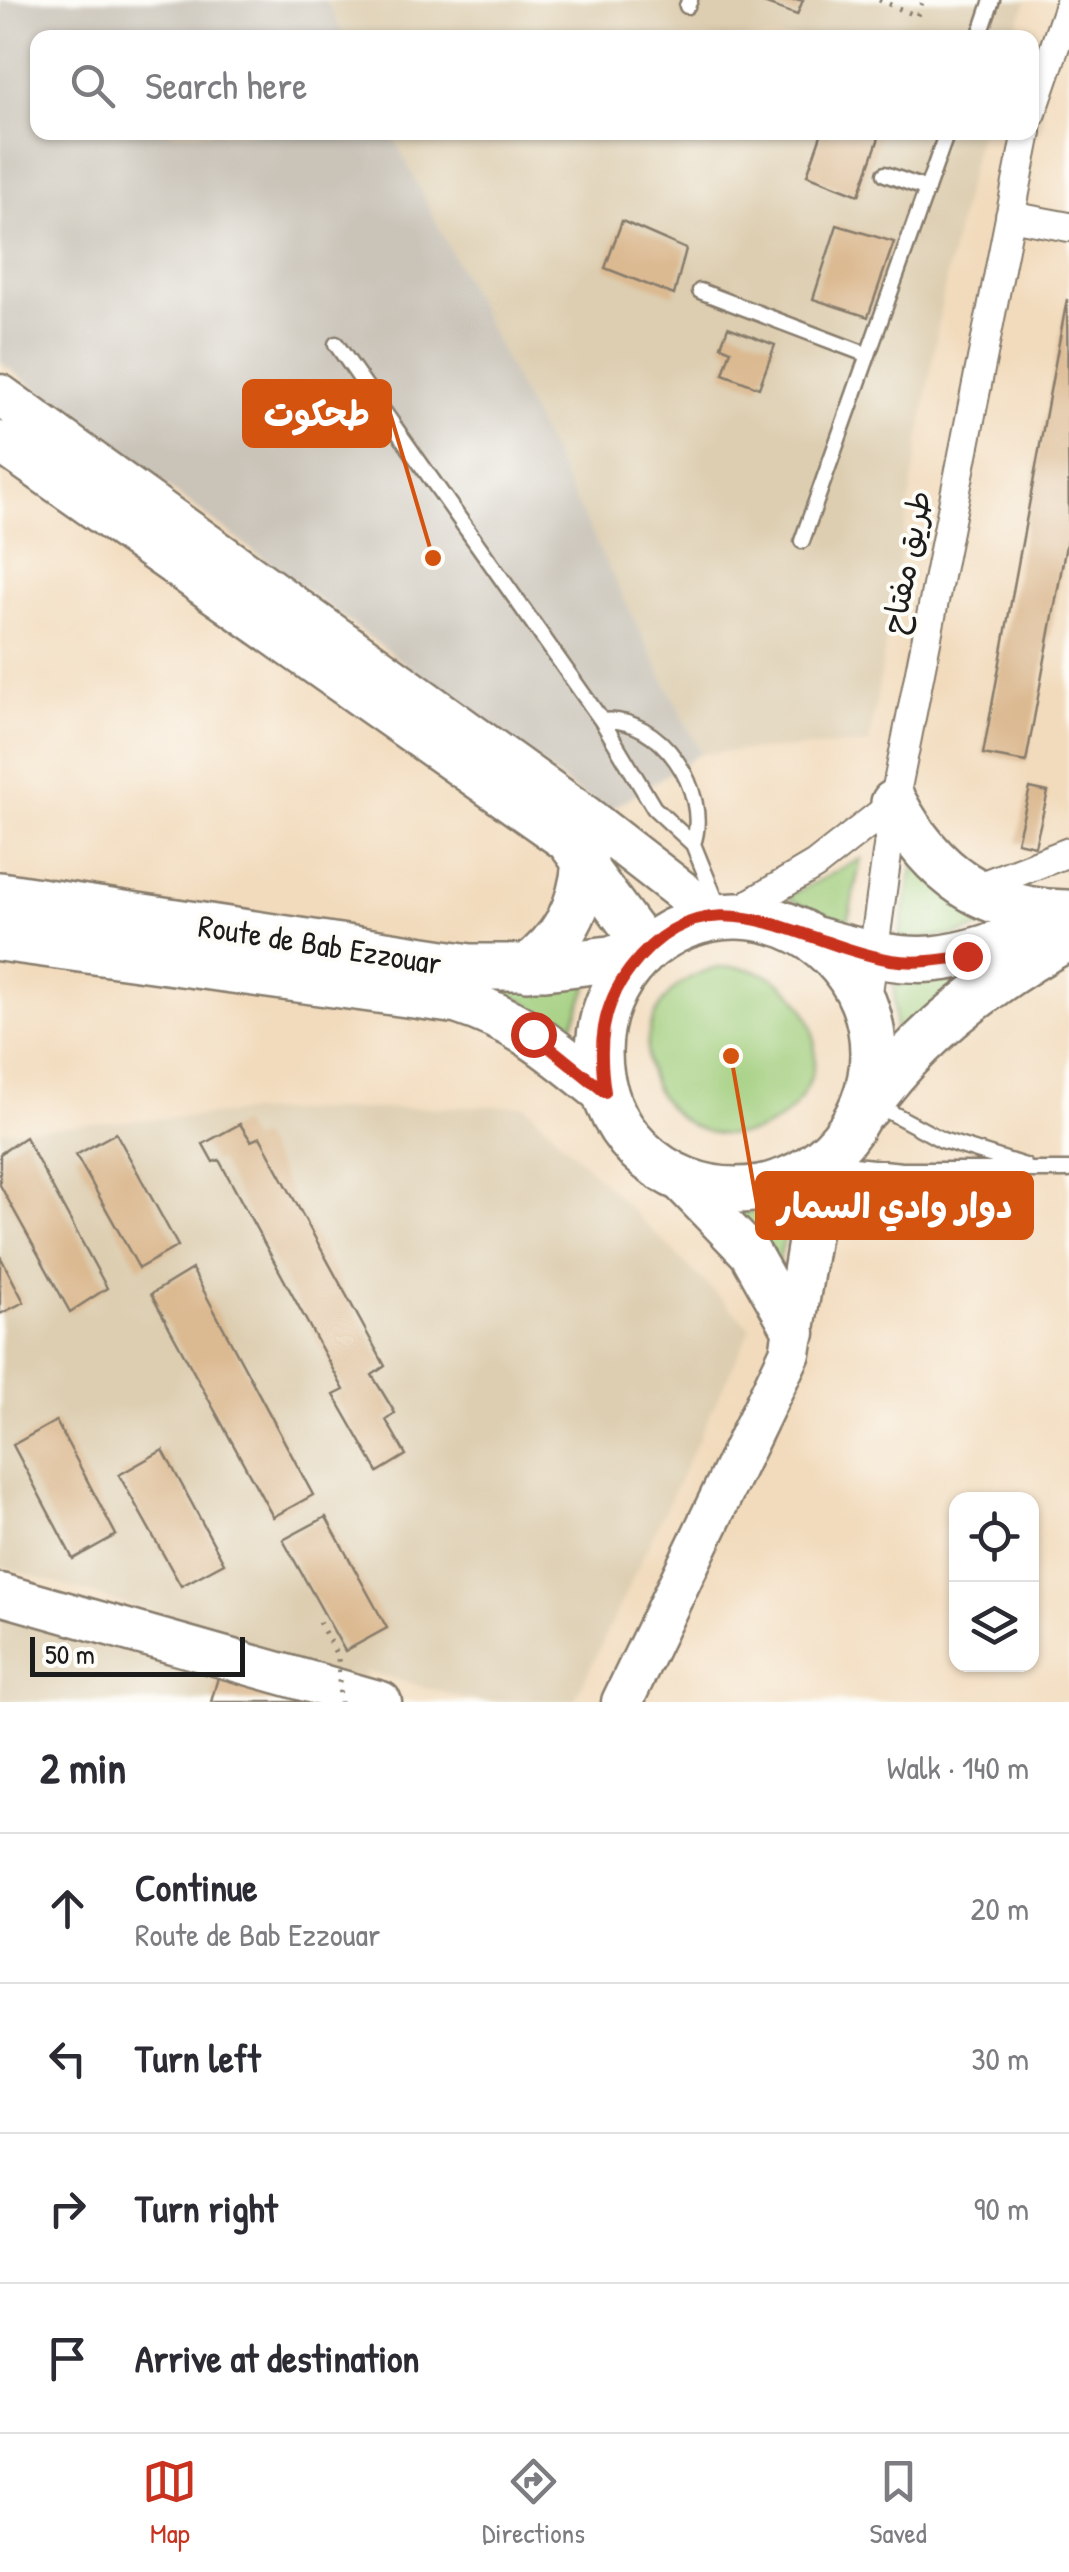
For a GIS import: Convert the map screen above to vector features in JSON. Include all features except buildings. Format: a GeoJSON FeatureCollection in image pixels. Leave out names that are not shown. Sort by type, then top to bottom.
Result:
{"type":"FeatureCollection","features":[{"type":"Feature","properties":{"kind":"main road"},"geometry":{"type":"LineString","coordinates":[[0,395],[722,916]]}},
{"type":"Feature","properties":{"kind":"main road"},"geometry":{"type":"LineString","coordinates":[[0,442],[550,830],[585,862],[644,952]]}},
{"type":"Feature","properties":{"kind":"main road"},"geometry":{"type":"LineString","coordinates":[[894,803],[912,836],[968,891],[1011,908],[1069,916]]}},
{"type":"Feature","properties":{"kind":"main road"},"geometry":{"type":"LineString","coordinates":[[527,968],[547,952],[570,922],[583,888],[585,862]]}},
{"type":"Feature","properties":{"kind":"main road","name":"Route de Bab Ezzouar"},"geometry":{"type":"LineString","coordinates":[[0,895],[442,963],[527,968],[644,952]]}},
{"type":"Feature","properties":{"kind":"main road"},"geometry":{"type":"LineString","coordinates":[[795,1333],[750,1252],[676,1177],[645,1156],[621,1127],[605,1092],[600,1055],[604,1018],[618,984],[644,952],[667,934],[722,916],[773,920],[813,938],[872,956],[930,962],[967,956],[1069,916]]}},
{"type":"Feature","properties":{"kind":"main road"},"geometry":{"type":"LineString","coordinates":[[874,1048],[967,1004],[1069,937]]}},
{"type":"Feature","properties":{"kind":"main road","name":"Route de Bab Ezzouar"},"geometry":{"type":"LineString","coordinates":[[0,938],[458,1001],[503,1015],[605,1092]]}},
{"type":"Feature","properties":{"kind":"main road"},"geometry":{"type":"LineString","coordinates":[[622,1702],[790,1353],[835,1147],[874,1048],[845,969],[813,938]]}},
{"type":"Feature","properties":{"kind":"main road"},"geometry":{"type":"LineString","coordinates":[[676,1177],[713,1189],[752,1190],[788,1181],[835,1147]]}},
{"type":"Feature","properties":{"kind":"main road"},"geometry":{"type":"LineString","coordinates":[[0,1594],[381,1702]]}},
{"type":"Feature","properties":{"kind":"street"},"geometry":{"type":"LineString","coordinates":[[1039,92],[1069,5]]}},
{"type":"Feature","properties":{"kind":"street","name":"طريق مفتاح"},"geometry":{"type":"LineString","coordinates":[[874,1048],[872,956],[894,803],[1025,140]]}},
{"type":"Feature","properties":{"kind":"street"},"geometry":{"type":"LineString","coordinates":[[1010,216],[1069,227]]}},
{"type":"Feature","properties":{"kind":"street"},"geometry":{"type":"LineString","coordinates":[[722,916],[815,865],[894,803]]}},
{"type":"Feature","properties":{"kind":"street"},"geometry":{"type":"LineString","coordinates":[[968,891],[1069,852]]}},
{"type":"Feature","properties":{"kind":"lane"},"geometry":{"type":"LineString","coordinates":[[983,30],[992,0]]}},
{"type":"Feature","properties":{"kind":"lane"},"geometry":{"type":"LineString","coordinates":[[802,541],[943,140]]}},
{"type":"Feature","properties":{"kind":"lane"},"geometry":{"type":"LineString","coordinates":[[886,174],[927,189]]}},
{"type":"Feature","properties":{"kind":"lane"},"geometry":{"type":"LineString","coordinates":[[700,291],[868,355]]}},
{"type":"Feature","properties":{"kind":"lane"},"geometry":{"type":"LineString","coordinates":[[336,344],[602,721],[654,808],[693,844],[722,916]]}},
{"type":"Feature","properties":{"kind":"lane"},"geometry":{"type":"LineString","coordinates":[[602,721],[625,720],[654,736],[697,801],[699,815],[693,844]]}},
{"type":"Feature","properties":{"kind":"lane"},"geometry":{"type":"LineString","coordinates":[[874,1048],[890,1112],[942,1140],[1040,1170]]}},
{"type":"Feature","properties":{"kind":"lane"},"geometry":{"type":"LineString","coordinates":[[835,1147],[902,1170],[1069,1170]]}},
{"type":"Feature","properties":{"kind":"path"},"geometry":{"type":"LineString","coordinates":[[876,1],[917,16],[923,0]]}},
{"type":"Feature","properties":{"kind":"path"},"geometry":{"type":"LineString","coordinates":[[319,1622],[338,1657],[340,1702]]}},
{"type":"Feature","properties":{"kind":"shaded area"},"geometry":{"type":"Polygon","coordinates":[[[0,0],[326,0],[341,30],[30,30],[30,140],[395,140],[701,753],[605,813],[0,362],[0,0]]]}},
{"type":"Feature","properties":{"kind":"shaded area"},"geometry":{"type":"Polygon","coordinates":[[[326,0],[1027,0],[1016,30],[341,30],[326,0]]]}},
{"type":"Feature","properties":{"kind":"shaded area"},"geometry":{"type":"Polygon","coordinates":[[[395,140],[977,140],[947,273],[869,744],[701,753],[395,140]]]}},
{"type":"Feature","properties":{"kind":"shaded area"},"geometry":{"type":"Polygon","coordinates":[[[525,1105],[751,1328],[574,1702],[478,1702],[365,1671],[362,1702],[0,1702],[0,1610],[195,1672],[208,1629],[0,1566],[0,1131],[247,1112],[525,1105]]]}},
{"type":"Feature","properties":{"kind":"green space"},"geometry":{"type":"Polygon","coordinates":[[[861,859],[846,930],[787,897],[861,859]]]}},
{"type":"Feature","properties":{"kind":"green space"},"geometry":{"type":"Polygon","coordinates":[[[914,862],[963,908],[996,924],[951,936],[899,939],[914,862]]]}},
{"type":"Feature","properties":{"kind":"green space"},"geometry":{"type":"Polygon","coordinates":[[[731,967],[763,974],[790,992],[808,1019],[815,1051],[808,1083],[790,1110],[763,1128],[731,1135],[699,1128],[672,1110],[654,1083],[647,1051],[654,1019],[672,992],[699,974],[731,967]]]}},
{"type":"Feature","properties":{"kind":"green space"},"geometry":{"type":"Polygon","coordinates":[[[594,970],[568,1037],[525,1001],[433,971],[594,970]]]}},
{"type":"Feature","properties":{"kind":"green space"},"geometry":{"type":"Polygon","coordinates":[[[975,978],[896,1053],[894,985],[975,978]]]}},
{"type":"Feature","properties":{"kind":"green space"},"geometry":{"type":"Polygon","coordinates":[[[794,1197],[778,1264],[738,1213],[771,1211],[794,1197]]]}},
{"type":"Feature","properties":{"kind":"place","name":"طحكوت"},"geometry":{"type":"Point","coordinates":[433,558]}},
{"type":"Feature","properties":{"kind":"place","name":"دوار وادي السمار"},"geometry":{"type":"Point","coordinates":[731,1056]}},
{"type":"Feature","properties":{"kind":"route"},"geometry":{"type":"LineString","coordinates":[[533,1034],[605,1092],[600,1055],[604,1018],[618,984],[640,955],[667,934],[715,917],[773,920],[813,938],[893,960],[930,962],[967,956]]}}]}
